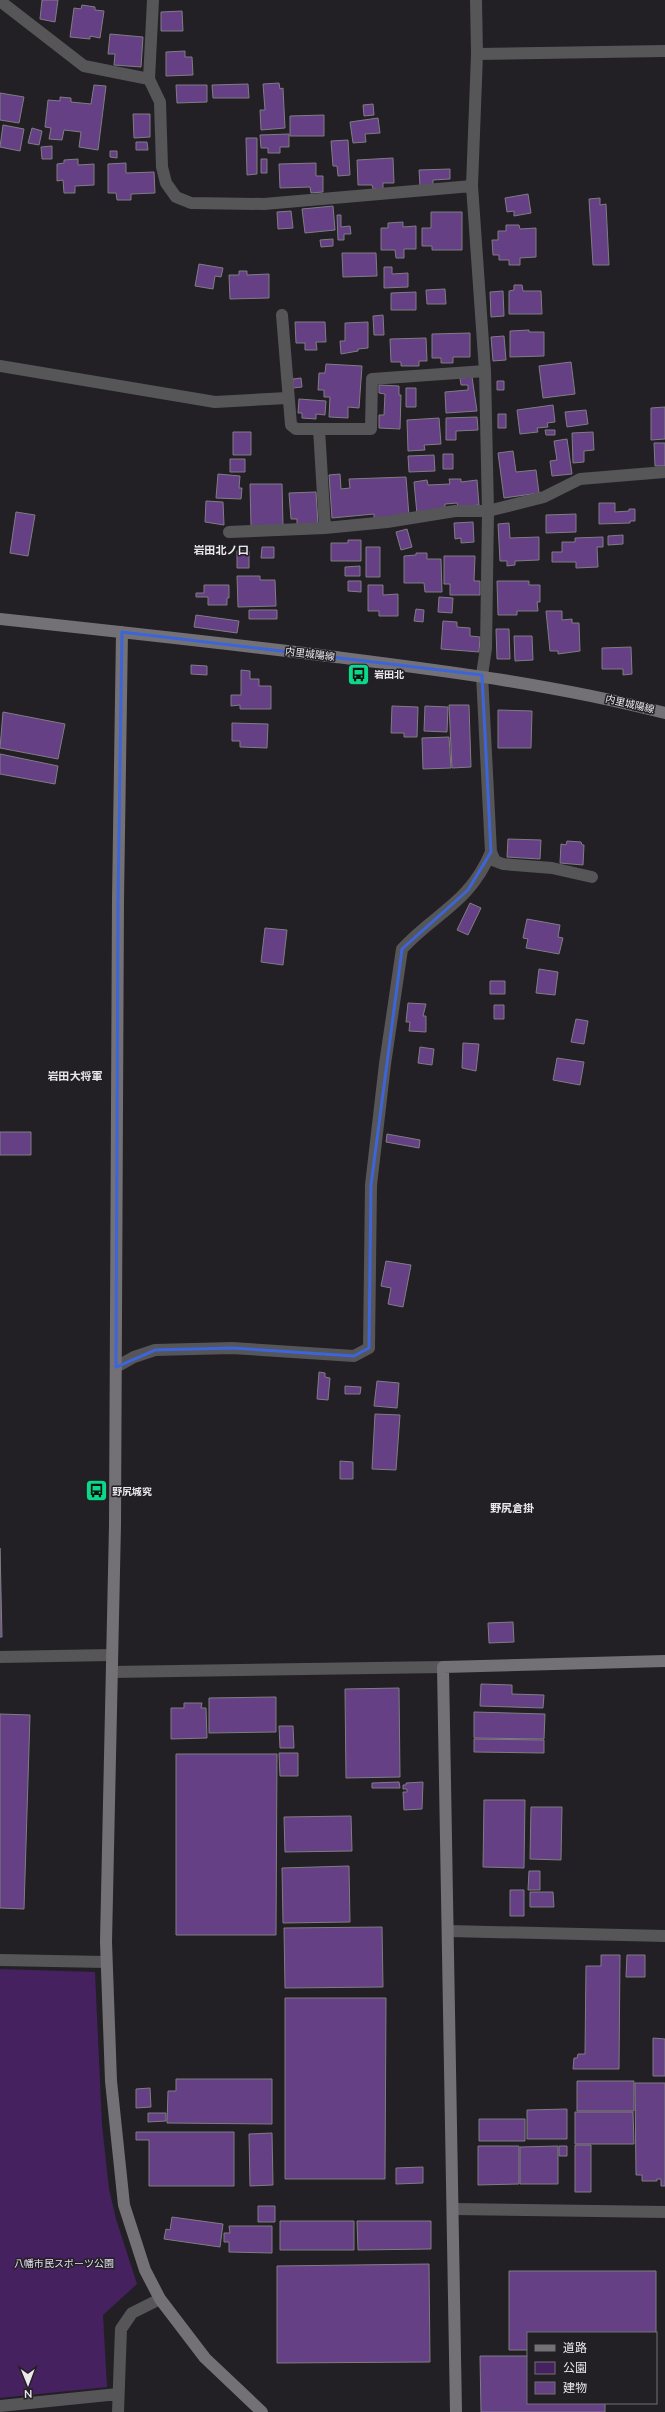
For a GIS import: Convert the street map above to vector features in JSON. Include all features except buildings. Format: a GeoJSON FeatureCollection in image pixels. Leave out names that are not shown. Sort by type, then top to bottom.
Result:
{"type":"FeatureCollection","features":[{"type":"Feature","properties":{"kind":"street"},"geometry":{"type":"LineString","coordinates":[[153,0],[149,79],[160,102],[162,167],[166,183],[176,196],[191,203],[264,204],[472,186]]}},
{"type":"Feature","properties":{"kind":"street"},"geometry":{"type":"LineString","coordinates":[[476,0],[477,54],[472,186],[485,371],[488,511],[486,648],[482,675],[491,852],[495,860],[503,864],[552,868],[592,877]]}},
{"type":"Feature","properties":{"kind":"street"},"geometry":{"type":"LineString","coordinates":[[0,1],[84,66],[149,79]]}},
{"type":"Feature","properties":{"kind":"street"},"geometry":{"type":"LineString","coordinates":[[477,54],[665,51]]}},
{"type":"Feature","properties":{"kind":"street"},"geometry":{"type":"LineString","coordinates":[[282,315],[287,398],[291,425],[296,429],[371,429],[372,379],[485,371]]}},
{"type":"Feature","properties":{"kind":"street"},"geometry":{"type":"LineString","coordinates":[[0,366],[216,402],[287,398]]}},
{"type":"Feature","properties":{"kind":"street"},"geometry":{"type":"LineString","coordinates":[[319,429],[325,528]]}},
{"type":"Feature","properties":{"kind":"street"},"geometry":{"type":"LineString","coordinates":[[229,532],[325,528],[387,522],[455,511],[488,511],[544,497],[580,479],[665,472]]}},
{"type":"Feature","properties":{"kind":"street","name":"内里城陽線"},"geometry":{"type":"LineString","coordinates":[[0,619],[482,675],[618,701],[665,713]]}},
{"type":"Feature","properties":{"kind":"street"},"geometry":{"type":"LineString","coordinates":[[122,632],[118,900],[116,1367],[106,1962],[111,2081],[124,2205],[145,2270],[160,2299],[205,2358],[262,2412]]}},
{"type":"Feature","properties":{"kind":"street"},"geometry":{"type":"LineString","coordinates":[[116,1367],[134,1357],[155,1350],[232,1348],[354,1356],[369,1348],[371,1185],[384,1064],[402,948],[412,938],[451,908],[468,890],[485,866],[491,852]]}},
{"type":"Feature","properties":{"kind":"street"},"geometry":{"type":"LineString","coordinates":[[0,1657],[112,1655]]}},
{"type":"Feature","properties":{"kind":"street"},"geometry":{"type":"LineString","coordinates":[[112,1672],[353,1667],[443,1667],[665,1661]]}},
{"type":"Feature","properties":{"kind":"street"},"geometry":{"type":"LineString","coordinates":[[443,1667],[449,1932],[456,2412]]}},
{"type":"Feature","properties":{"kind":"street"},"geometry":{"type":"LineString","coordinates":[[449,1932],[665,1936]]}},
{"type":"Feature","properties":{"kind":"street"},"geometry":{"type":"LineString","coordinates":[[0,1960],[106,1962]]}},
{"type":"Feature","properties":{"kind":"street"},"geometry":{"type":"LineString","coordinates":[[453,2209],[665,2212]]}},
{"type":"Feature","properties":{"kind":"street"},"geometry":{"type":"LineString","coordinates":[[118,2412],[121,2329],[132,2312],[160,2299]]}},
{"type":"Feature","properties":{"kind":"street"},"geometry":{"type":"LineString","coordinates":[[0,2406],[118,2394]]}},
{"type":"Feature","properties":{"kind":"highlighted area"},"geometry":{"type":"Polygon","coordinates":[[[122,632],[482,675],[491,852],[468,890],[402,949],[371,1185],[369,1348],[354,1356],[232,1348],[155,1350],[116,1367],[118,900],[122,632]]]}},
{"type":"Feature","properties":{"kind":"green space","name":"八幡市民スポーツ公園"},"geometry":{"type":"Polygon","coordinates":[[[0,1969],[95,1972],[102,2125],[109,2189],[116,2219],[137,2284],[103,2315],[107,2387],[0,2398],[0,1969]]]}},
{"type":"Feature","properties":{"kind":"place","name":"岩田北"},"geometry":{"type":"Point","coordinates":[358,674]}},
{"type":"Feature","properties":{"kind":"place","name":"野尻城究"},"geometry":{"type":"Point","coordinates":[97,1491]}},
{"type":"Feature","properties":{"kind":"district","name":"岩田北ノ口"},"geometry":{"type":"Point","coordinates":[221,550]}},
{"type":"Feature","properties":{"kind":"district","name":"岩田大将軍"},"geometry":{"type":"Point","coordinates":[75,1076]}},
{"type":"Feature","properties":{"kind":"district","name":"野尻倉掛"},"geometry":{"type":"Point","coordinates":[512,1508]}}]}
